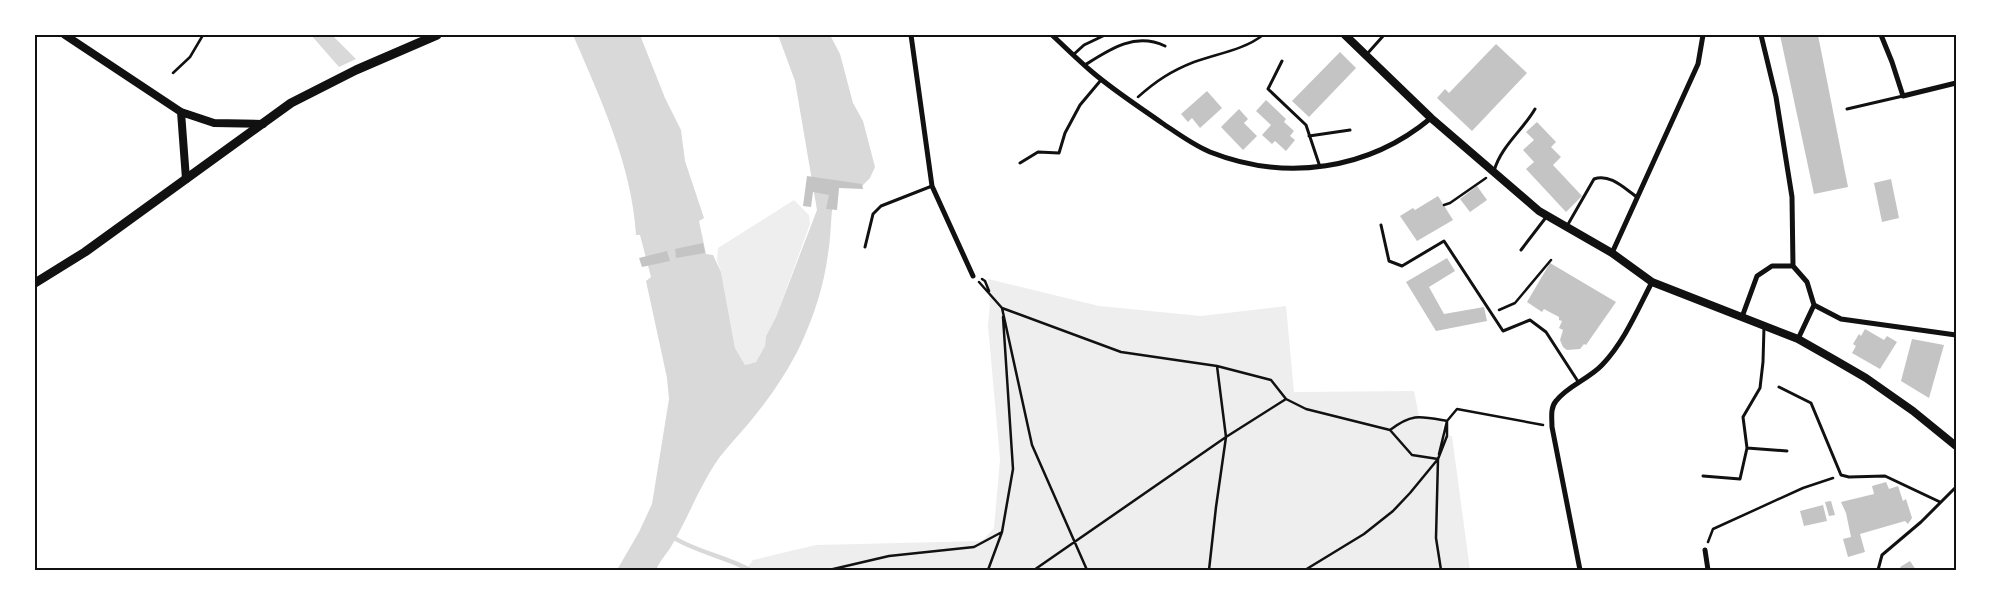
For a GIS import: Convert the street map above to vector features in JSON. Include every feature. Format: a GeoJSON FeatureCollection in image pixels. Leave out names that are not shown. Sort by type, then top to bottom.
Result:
{"type":"FeatureCollection","features":[{"type":"Feature","properties":{"kind":"main road"},"geometry":{"type":"LineString","coordinates":[[35,283],[85,252],[291,103],[356,70],[437,35]]}},
{"type":"Feature","properties":{"kind":"street"},"geometry":{"type":"LineString","coordinates":[[65,35],[181,112],[214,123],[263,124]]}},
{"type":"Feature","properties":{"kind":"street"},"geometry":{"type":"LineString","coordinates":[[910,35],[932,186],[974,276]]}},
{"type":"Feature","properties":{"kind":"street"},"geometry":{"type":"LineString","coordinates":[[1052,35],[1101,79],[1186,139],[1209,152],[1244,163],[1281,169],[1340,164],[1381,150],[1417,130],[1431,118]]}},
{"type":"Feature","properties":{"kind":"street"},"geometry":{"type":"LineString","coordinates":[[1345,35],[1431,118],[1494,173],[1548,216],[1612,253],[1652,282],[1798,339],[1866,378],[1913,411],[1956,446]]}},
{"type":"Feature","properties":{"kind":"street"},"geometry":{"type":"LineString","coordinates":[[1612,253],[1698,64],[1703,35]]}},
{"type":"Feature","properties":{"kind":"street"},"geometry":{"type":"LineString","coordinates":[[1761,35],[1776,97],[1792,197],[1793,266],[1807,282],[1814,305],[1798,339]]}},
{"type":"Feature","properties":{"kind":"street"},"geometry":{"type":"LineString","coordinates":[[1881,35],[1892,62],[1902,96],[1956,83]]}},
{"type":"Feature","properties":{"kind":"street"},"geometry":{"type":"LineString","coordinates":[[181,112],[186,179]]}},
{"type":"Feature","properties":{"kind":"street"},"geometry":{"type":"LineString","coordinates":[[1742,317],[1757,276],[1772,266],[1793,266]]}},
{"type":"Feature","properties":{"kind":"street"},"geometry":{"type":"LineString","coordinates":[[1580,570],[1552,427],[1551,411],[1554,402],[1601,367],[1614,351],[1634,320],[1652,282]]}},
{"type":"Feature","properties":{"kind":"street"},"geometry":{"type":"LineString","coordinates":[[1814,305],[1841,319],[1956,335]]}},
{"type":"Feature","properties":{"kind":"street"},"geometry":{"type":"LineString","coordinates":[[1705,550],[1708,570]]}},
{"type":"Feature","properties":{"kind":"lane"},"geometry":{"type":"LineString","coordinates":[[1074,55],[1084,45],[1105,35]]}},
{"type":"Feature","properties":{"kind":"lane"},"geometry":{"type":"LineString","coordinates":[[1366,55],[1384,35]]}},
{"type":"Feature","properties":{"kind":"lane"},"geometry":{"type":"LineString","coordinates":[[1084,65],[1119,45],[1140,40],[1153,40],[1165,46]]}},
{"type":"Feature","properties":{"kind":"lane"},"geometry":{"type":"LineString","coordinates":[[1282,61],[1268,90],[1306,126],[1321,167]]}},
{"type":"Feature","properties":{"kind":"lane"},"geometry":{"type":"LineString","coordinates":[[1020,163],[1038,152],[1058,153],[1065,133],[1080,104],[1101,79]]}},
{"type":"Feature","properties":{"kind":"lane"},"geometry":{"type":"LineString","coordinates":[[1847,109],[1902,96]]}},
{"type":"Feature","properties":{"kind":"lane"},"geometry":{"type":"LineString","coordinates":[[1494,173],[1496,164],[1514,135],[1530,118],[1535,109]]}},
{"type":"Feature","properties":{"kind":"lane"},"geometry":{"type":"LineString","coordinates":[[1309,136],[1350,130]]}},
{"type":"Feature","properties":{"kind":"lane"},"geometry":{"type":"LineString","coordinates":[[1566,227],[1594,179],[1600,177],[1612,180],[1637,198]]}},
{"type":"Feature","properties":{"kind":"lane"},"geometry":{"type":"LineString","coordinates":[[865,247],[873,214],[881,206],[932,186]]}},
{"type":"Feature","properties":{"kind":"lane"},"geometry":{"type":"LineString","coordinates":[[1521,250],[1548,216]]}},
{"type":"Feature","properties":{"kind":"lane"},"geometry":{"type":"LineString","coordinates":[[1381,226],[1389,261],[1402,266],[1444,241],[1503,331],[1530,320],[1546,332],[1579,383]]}},
{"type":"Feature","properties":{"kind":"lane"},"geometry":{"type":"LineString","coordinates":[[1703,476],[1740,480],[1748,448],[1743,417],[1760,388],[1764,326]]}},
{"type":"Feature","properties":{"kind":"lane"},"geometry":{"type":"LineString","coordinates":[[1779,387],[1811,403],[1841,475],[1850,477],[1885,476],[1940,502]]}},
{"type":"Feature","properties":{"kind":"lane"},"geometry":{"type":"LineString","coordinates":[[1748,448],[1787,451]]}},
{"type":"Feature","properties":{"kind":"lane"},"geometry":{"type":"LineString","coordinates":[[1878,570],[1882,556],[1921,522],[1956,487]]}},
{"type":"Feature","properties":{"kind":"path"},"geometry":{"type":"LineString","coordinates":[[173,73],[190,56],[203,35]]}},
{"type":"Feature","properties":{"kind":"path"},"geometry":{"type":"LineString","coordinates":[[1133,102],[1161,77],[1192,63],[1243,45],[1263,35]]}},
{"type":"Feature","properties":{"kind":"path"},"geometry":{"type":"LineString","coordinates":[[1444,205],[1450,203],[1494,173]]}},
{"type":"Feature","properties":{"kind":"path"},"geometry":{"type":"LineString","coordinates":[[1491,314],[1515,302],[1551,260]]}},
{"type":"Feature","properties":{"kind":"path"},"geometry":{"type":"LineString","coordinates":[[974,276],[1002,308],[1121,352],[1217,366],[1271,380],[1286,400],[1306,409],[1390,430],[1412,456],[1438,459]]}},
{"type":"Feature","properties":{"kind":"path"},"geometry":{"type":"LineString","coordinates":[[988,570],[1002,532],[1013,469],[1002,308]]}},
{"type":"Feature","properties":{"kind":"path"},"geometry":{"type":"LineString","coordinates":[[1002,308],[1032,445],[1087,570]]}},
{"type":"Feature","properties":{"kind":"path"},"geometry":{"type":"LineString","coordinates":[[1209,570],[1226,437],[1217,366]]}},
{"type":"Feature","properties":{"kind":"path"},"geometry":{"type":"LineString","coordinates":[[1034,570],[1226,437],[1286,400]]}},
{"type":"Feature","properties":{"kind":"path"},"geometry":{"type":"LineString","coordinates":[[1441,570],[1436,525],[1438,459],[1446,421],[1457,409],[1552,427]]}},
{"type":"Feature","properties":{"kind":"path"},"geometry":{"type":"LineString","coordinates":[[1390,430],[1403,420],[1419,416],[1446,421]]}},
{"type":"Feature","properties":{"kind":"path"},"geometry":{"type":"LineString","coordinates":[[1305,570],[1364,534],[1393,511],[1428,473],[1438,459]]}},
{"type":"Feature","properties":{"kind":"path"},"geometry":{"type":"LineString","coordinates":[[1705,550],[1712,529],[1804,488],[1841,475]]}},
{"type":"Feature","properties":{"kind":"path"},"geometry":{"type":"LineString","coordinates":[[829,570],[889,556],[974,547],[1002,532]]}},
{"type":"Feature","properties":{"kind":"shaded area"},"geometry":{"type":"Polygon","coordinates":[[[311,35],[332,35],[356,59],[339,67],[311,35]]]}},
{"type":"Feature","properties":{"kind":"shaded area"},"geometry":{"type":"Polygon","coordinates":[[[573,35],[640,35],[665,98],[681,130],[685,161],[704,218],[699,221],[706,254],[713,255],[721,272],[735,348],[745,365],[756,362],[765,346],[766,336],[776,317],[817,210],[795,81],[778,35],[830,35],[840,54],[853,103],[863,121],[875,167],[870,178],[860,188],[836,187],[824,277],[814,311],[801,344],[771,395],[712,468],[678,534],[656,570],[617,570],[639,532],[652,504],[669,399],[667,378],[646,281],[651,277],[640,235],[636,235],[628,183],[613,132],[573,35]]]}},
{"type":"Feature","properties":{"kind":"shaded area"},"geometry":{"type":"Polygon","coordinates":[[[794,200],[809,215],[810,224],[776,317],[766,336],[765,346],[756,362],[745,365],[735,348],[721,272],[717,260],[718,248],[794,200]]]}},
{"type":"Feature","properties":{"kind":"shaded area"},"geometry":{"type":"Polygon","coordinates":[[[988,279],[1099,306],[1201,316],[1286,306],[1294,392],[1414,391],[1419,416],[1443,420],[1442,436],[1452,436],[1470,570],[746,570],[753,560],[816,545],[982,541],[994,528],[1000,459],[988,326],[990,303],[988,279]]]}},
{"type":"Feature","properties":{"kind":"building"},"geometry":{"type":"Polygon","coordinates":[[[1780,35],[1818,35],[1848,187],[1814,194],[1780,35]]]}},
{"type":"Feature","properties":{"kind":"building"},"geometry":{"type":"Polygon","coordinates":[[[1496,44],[1527,73],[1472,131],[1437,98],[1445,89],[1449,93],[1496,44]]]}},
{"type":"Feature","properties":{"kind":"building"},"geometry":{"type":"Polygon","coordinates":[[[1340,52],[1356,68],[1309,117],[1292,101],[1340,52]]]}},
{"type":"Feature","properties":{"kind":"building"},"geometry":{"type":"Polygon","coordinates":[[[1207,91],[1222,108],[1200,128],[1192,118],[1188,122],[1181,114],[1207,91]]]}},
{"type":"Feature","properties":{"kind":"building"},"geometry":{"type":"Polygon","coordinates":[[[1266,100],[1286,119],[1284,122],[1294,131],[1290,136],[1295,140],[1286,151],[1275,141],[1272,144],[1262,135],[1271,125],[1256,111],[1266,100]]]}},
{"type":"Feature","properties":{"kind":"building"},"geometry":{"type":"Polygon","coordinates":[[[1239,109],[1248,119],[1244,123],[1257,136],[1243,150],[1221,127],[1239,109]]]}},
{"type":"Feature","properties":{"kind":"building"},"geometry":{"type":"Polygon","coordinates":[[[1537,122],[1556,142],[1551,147],[1561,157],[1553,165],[1582,196],[1566,212],[1526,169],[1534,162],[1523,150],[1534,140],[1526,132],[1537,122]]]}},
{"type":"Feature","properties":{"kind":"building"},"geometry":{"type":"Polygon","coordinates":[[[807,176],[862,184],[863,189],[839,188],[837,210],[826,209],[829,195],[813,192],[811,207],[803,206],[807,176]]]}},
{"type":"Feature","properties":{"kind":"building"},"geometry":{"type":"Polygon","coordinates":[[[1891,179],[1899,218],[1882,222],[1874,183],[1891,179]]]}},
{"type":"Feature","properties":{"kind":"building"},"geometry":{"type":"Polygon","coordinates":[[[1477,186],[1487,200],[1470,212],[1460,199],[1477,186]]]}},
{"type":"Feature","properties":{"kind":"building"},"geometry":{"type":"Polygon","coordinates":[[[1438,196],[1453,220],[1417,241],[1400,216],[1413,208],[1415,210],[1438,196]]]}},
{"type":"Feature","properties":{"kind":"building"},"geometry":{"type":"Polygon","coordinates":[[[703,243],[705,253],[676,258],[675,249],[703,243]]]}},
{"type":"Feature","properties":{"kind":"building"},"geometry":{"type":"Polygon","coordinates":[[[667,251],[670,261],[642,267],[639,258],[667,251]]]}},
{"type":"Feature","properties":{"kind":"building"},"geometry":{"type":"Polygon","coordinates":[[[1447,258],[1455,271],[1429,287],[1444,314],[1484,307],[1487,321],[1436,331],[1406,282],[1447,258]]]}},
{"type":"Feature","properties":{"kind":"building"},"geometry":{"type":"Polygon","coordinates":[[[1550,263],[1616,302],[1586,345],[1584,344],[1580,349],[1567,350],[1563,347],[1560,340],[1563,330],[1559,328],[1562,321],[1559,320],[1559,317],[1544,309],[1542,312],[1527,302],[1550,263]]]}},
{"type":"Feature","properties":{"kind":"building"},"geometry":{"type":"Polygon","coordinates":[[[1865,329],[1884,340],[1887,336],[1897,342],[1880,369],[1852,353],[1856,346],[1853,344],[1859,334],[1861,336],[1865,329]]]}},
{"type":"Feature","properties":{"kind":"building"},"geometry":{"type":"Polygon","coordinates":[[[1912,339],[1944,345],[1929,398],[1901,381],[1912,339]]]}},
{"type":"Feature","properties":{"kind":"building"},"geometry":{"type":"Polygon","coordinates":[[[1886,482],[1889,489],[1898,486],[1903,501],[1906,499],[1912,518],[1908,524],[1905,521],[1860,534],[1865,552],[1848,557],[1843,539],[1851,537],[1846,513],[1841,502],[1874,494],[1872,486],[1886,482]]]}},
{"type":"Feature","properties":{"kind":"building"},"geometry":{"type":"Polygon","coordinates":[[[1831,501],[1835,515],[1829,516],[1825,502],[1831,501]]]}},
{"type":"Feature","properties":{"kind":"building"},"geometry":{"type":"Polygon","coordinates":[[[1823,505],[1827,521],[1804,526],[1800,511],[1823,505]]]}},
{"type":"Feature","properties":{"kind":"building"},"geometry":{"type":"Polygon","coordinates":[[[1910,561],[1916,570],[1902,570],[1900,567],[1910,561]]]}},
{"type":"Feature","properties":{"kind":"waterway"},"geometry":{"type":"LineString","coordinates":[[671,536],[690,546],[750,570]]}}]}
